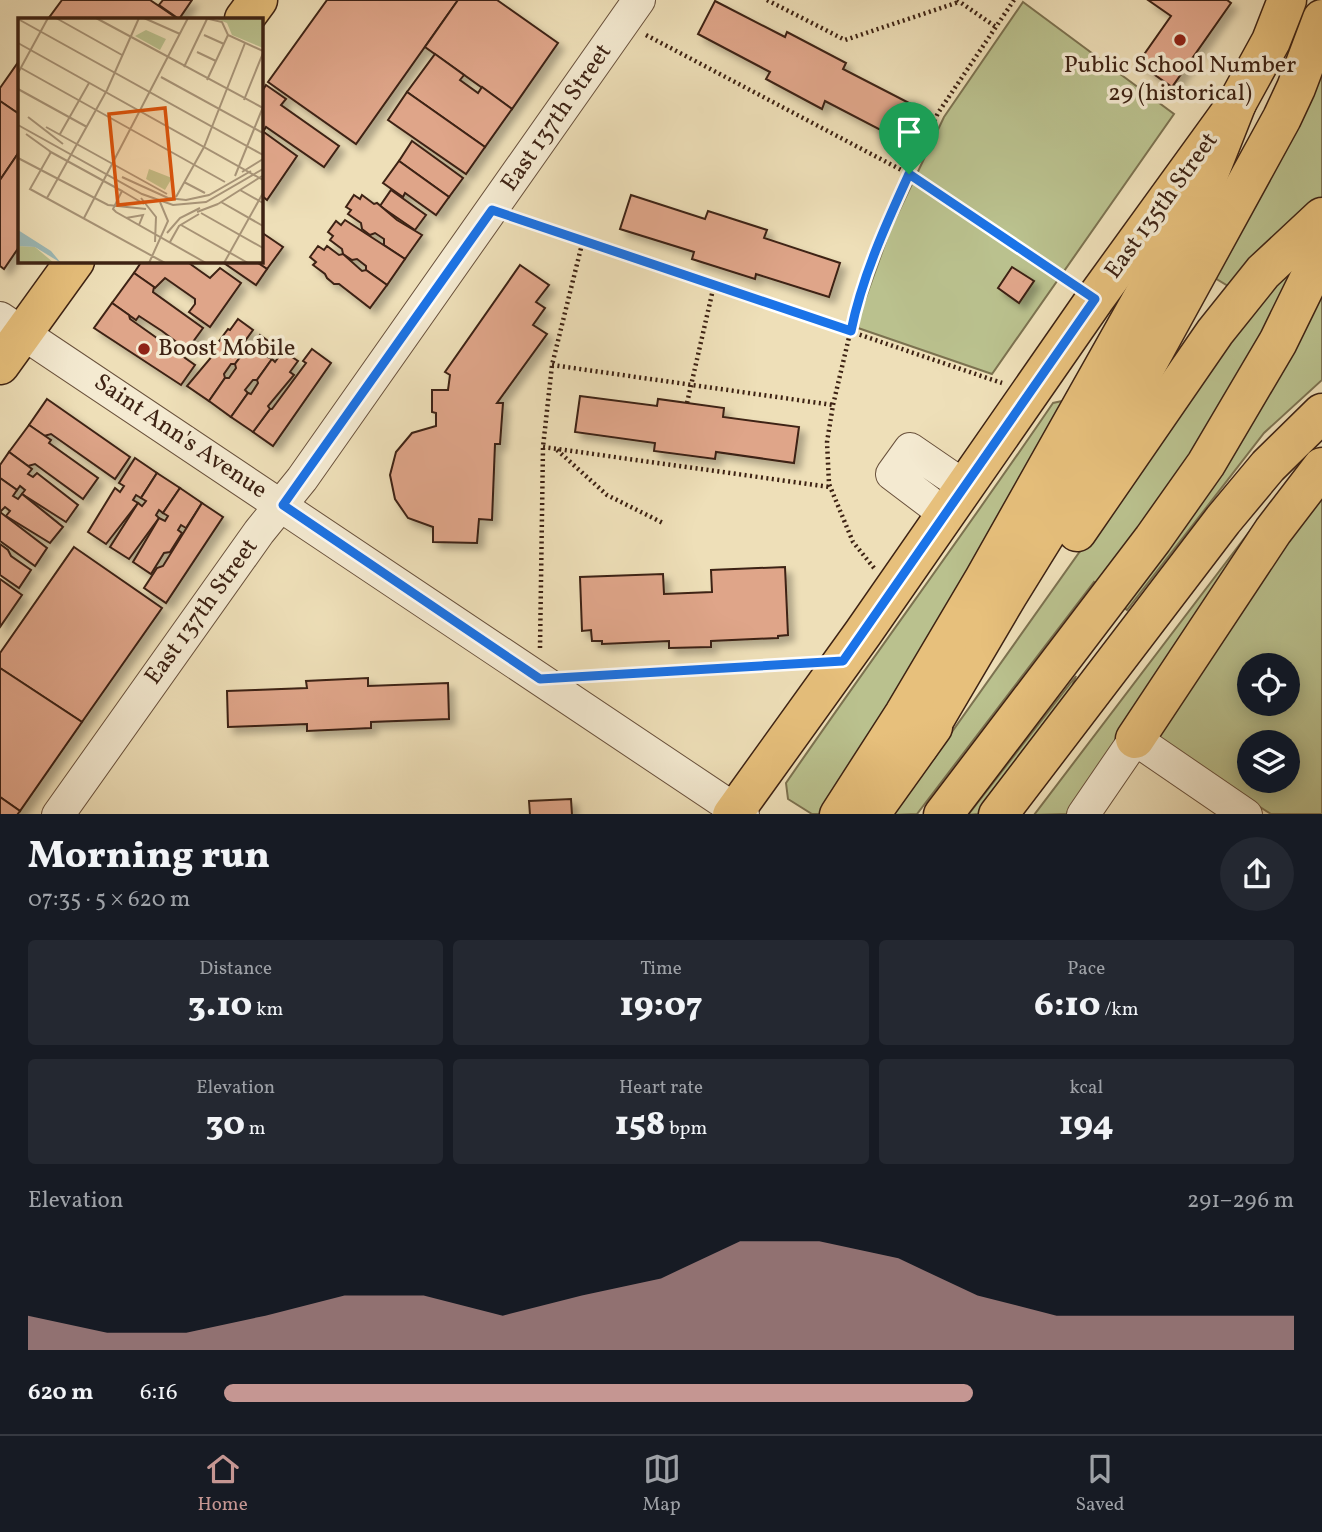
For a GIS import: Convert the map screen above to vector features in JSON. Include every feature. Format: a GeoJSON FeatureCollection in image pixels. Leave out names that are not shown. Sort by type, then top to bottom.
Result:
{"type":"FeatureCollection","features":[{"type":"Feature","properties":{"kind":"main road"},"geometry":{"type":"LineString","coordinates":[[245,18],[258,0]]}},
{"type":"Feature","properties":{"kind":"main road","name":"East 135th Street"},"geometry":{"type":"LineString","coordinates":[[737,813],[1095,299],[1237,103],[1271,41],[1287,0]]}},
{"type":"Feature","properties":{"kind":"main road"},"geometry":{"type":"LineString","coordinates":[[919,746],[1008,595],[1118,419],[1282,118],[1322,19]]}},
{"type":"Feature","properties":{"kind":"main road"},"geometry":{"type":"LineString","coordinates":[[839,814],[904,714],[984,579],[1201,194],[1237,103]]}},
{"type":"Feature","properties":{"kind":"main road"},"geometry":{"type":"LineString","coordinates":[[870,814],[1025,606],[1215,332],[1263,272],[1322,217]]}},
{"type":"Feature","properties":{"kind":"main road"},"geometry":{"type":"LineString","coordinates":[[943,814],[1153,539],[1212,455],[1278,342],[1322,252]]}},
{"type":"Feature","properties":{"kind":"main road"},"geometry":{"type":"LineString","coordinates":[[0,365],[12,325],[74,262]]}},
{"type":"Feature","properties":{"kind":"main road"},"geometry":{"type":"LineString","coordinates":[[998,814],[1223,520],[1268,467],[1322,414]]}},
{"type":"Feature","properties":{"kind":"main road"},"geometry":{"type":"LineString","coordinates":[[1135,739],[1273,531],[1322,467]]}},
{"type":"Feature","properties":{"kind":"street","name":"East 137th Street"},"geometry":{"type":"LineString","coordinates":[[58,814],[259,533],[283,505],[631,12]]}},
{"type":"Feature","properties":{"kind":"street","name":"Saint Ann's Avenue"},"geometry":{"type":"LineString","coordinates":[[12,325],[737,813]]}},
{"type":"Feature","properties":{"kind":"street"},"geometry":{"type":"LineString","coordinates":[[1083,814],[1135,739],[1246,814]]}},
{"type":"Feature","properties":{"kind":"path"},"geometry":{"type":"LineString","coordinates":[[766,0],[845,40],[957,1],[996,27]]}},
{"type":"Feature","properties":{"kind":"path"},"geometry":{"type":"LineString","coordinates":[[891,591],[853,542],[831,487],[827,442],[833,405],[855,312],[885,226],[938,114],[1014,0]]}},
{"type":"Feature","properties":{"kind":"path"},"geometry":{"type":"LineString","coordinates":[[631,12],[909,174],[1095,299]]}},
{"type":"Feature","properties":{"kind":"path"},"geometry":{"type":"LineString","coordinates":[[492,210],[1030,393]]}},
{"type":"Feature","properties":{"kind":"path"},"geometry":{"type":"LineString","coordinates":[[583,240],[552,365],[543,447],[540,679],[843,661]]}},
{"type":"Feature","properties":{"kind":"path"},"geometry":{"type":"LineString","coordinates":[[687,403],[714,285]]}},
{"type":"Feature","properties":{"kind":"path"},"geometry":{"type":"LineString","coordinates":[[552,365],[833,405]]}},
{"type":"Feature","properties":{"kind":"path"},"geometry":{"type":"LineString","coordinates":[[543,447],[831,487]]}},
{"type":"Feature","properties":{"kind":"path"},"geometry":{"type":"LineString","coordinates":[[556,449],[607,495],[663,523]]}},
{"type":"Feature","properties":{"kind":"green space"},"geometry":{"type":"Polygon","coordinates":[[[1023,2],[1174,114],[992,374],[858,328],[860,314],[890,230],[944,117],[1023,2]]]}},
{"type":"Feature","properties":{"kind":"green space"},"geometry":{"type":"Polygon","coordinates":[[[1322,25],[1322,380],[1264,433],[1127,610],[1094,582],[917,814],[894,814],[1256,303],[1215,278],[1322,25]]]}},
{"type":"Feature","properties":{"kind":"green space"},"geometry":{"type":"Polygon","coordinates":[[[1067,400],[853,770],[822,814],[812,814],[788,799],[786,783],[819,735],[1053,403],[1067,400]]]}},
{"type":"Feature","properties":{"kind":"green space"},"geometry":{"type":"Polygon","coordinates":[[[1322,478],[1322,814],[1271,814],[1238,793],[1300,793],[1300,730],[1237,730],[1237,792],[1150,737],[1322,478]]]}},
{"type":"Feature","properties":{"kind":"green space"},"geometry":{"type":"Polygon","coordinates":[[[1265,511],[1068,814],[1035,814],[1265,511]]]}},
{"type":"Feature","properties":{"kind":"green space"},"geometry":{"type":"Polygon","coordinates":[[[1076,676],[1069,694],[978,814],[969,814],[1076,676]]]}},
{"type":"Feature","properties":{"kind":"building"},"geometry":{"type":"Polygon","coordinates":[[[62,0],[150,0],[177,18],[49,18],[62,0]]]}},
{"type":"Feature","properties":{"kind":"building"},"geometry":{"type":"Polygon","coordinates":[[[163,0],[192,0],[180,18],[159,5],[163,0]]]}},
{"type":"Feature","properties":{"kind":"building"},"geometry":{"type":"Polygon","coordinates":[[[327,0],[458,0],[356,144],[268,82],[327,0]]]}},
{"type":"Feature","properties":{"kind":"building"},"geometry":{"type":"Polygon","coordinates":[[[458,0],[497,0],[558,43],[512,109],[425,47],[458,0]]]}},
{"type":"Feature","properties":{"kind":"building","name":"Public School Number 29 (historical)"},"geometry":{"type":"Polygon","coordinates":[[[1148,0],[1227,0],[1231,3],[1172,87],[1138,63],[1171,16],[1148,0]]]}},
{"type":"Feature","properties":{"kind":"building"},"geometry":{"type":"Polygon","coordinates":[[[715,1],[785,37],[787,32],[846,63],[843,69],[911,104],[894,137],[825,101],[822,109],[766,79],[770,72],[698,34],[715,1]]]}},
{"type":"Feature","properties":{"kind":"building"},"geometry":{"type":"Polygon","coordinates":[[[435,54],[464,75],[460,80],[478,93],[482,87],[512,109],[485,147],[407,92],[435,54]]]}},
{"type":"Feature","properties":{"kind":"building"},"geometry":{"type":"Polygon","coordinates":[[[18,62],[18,113],[0,101],[0,88],[18,62]]]}},
{"type":"Feature","properties":{"kind":"building"},"geometry":{"type":"Polygon","coordinates":[[[266,85],[286,99],[281,105],[339,146],[324,167],[266,127],[262,131],[262,91],[266,85]]]}},
{"type":"Feature","properties":{"kind":"building"},"geometry":{"type":"Polygon","coordinates":[[[407,92],[485,147],[466,174],[388,120],[407,92]]]}},
{"type":"Feature","properties":{"kind":"building"},"geometry":{"type":"Polygon","coordinates":[[[0,101],[18,113],[18,153],[0,180],[0,101]]]}},
{"type":"Feature","properties":{"kind":"building"},"geometry":{"type":"Polygon","coordinates":[[[262,131],[297,156],[267,200],[262,196],[262,131]]]}},
{"type":"Feature","properties":{"kind":"building"},"geometry":{"type":"Polygon","coordinates":[[[412,141],[463,178],[449,197],[399,161],[412,141]]]}},
{"type":"Feature","properties":{"kind":"building"},"geometry":{"type":"Polygon","coordinates":[[[18,153],[18,248],[4,269],[0,266],[0,180],[18,153]]]}},
{"type":"Feature","properties":{"kind":"building"},"geometry":{"type":"Polygon","coordinates":[[[399,161],[449,197],[436,215],[405,193],[403,197],[383,183],[399,161]]]}},
{"type":"Feature","properties":{"kind":"building"},"geometry":{"type":"Polygon","coordinates":[[[391,190],[426,215],[415,230],[380,206],[391,190]]]}},
{"type":"Feature","properties":{"kind":"building"},"geometry":{"type":"Polygon","coordinates":[[[354,195],[360,199],[362,195],[374,204],[377,203],[397,220],[422,235],[405,259],[384,245],[384,239],[375,233],[370,235],[362,229],[361,223],[348,214],[351,210],[346,207],[354,195]]]}},
{"type":"Feature","properties":{"kind":"building"},"geometry":{"type":"Polygon","coordinates":[[[631,195],[705,219],[708,211],[767,230],[764,238],[840,263],[829,297],[756,274],[755,279],[692,259],[694,252],[620,229],[631,195]]]}},
{"type":"Feature","properties":{"kind":"building"},"geometry":{"type":"Polygon","coordinates":[[[345,220],[405,259],[387,285],[366,270],[366,266],[357,259],[352,260],[343,254],[342,249],[330,240],[333,236],[328,232],[336,221],[341,225],[345,220]]]}},
{"type":"Feature","properties":{"kind":"building"},"geometry":{"type":"Polygon","coordinates":[[[262,233],[283,247],[267,269],[256,262],[262,262],[262,233]]]}},
{"type":"Feature","properties":{"kind":"building"},"geometry":{"type":"Polygon","coordinates":[[[318,246],[324,250],[327,246],[339,255],[343,254],[362,271],[366,270],[387,285],[370,308],[339,284],[334,284],[313,265],[316,262],[310,257],[318,246]]]}},
{"type":"Feature","properties":{"kind":"building"},"geometry":{"type":"Polygon","coordinates":[[[141,262],[187,262],[210,278],[220,268],[241,283],[210,327],[189,312],[195,299],[165,278],[155,288],[134,273],[141,262]]]}},
{"type":"Feature","properties":{"kind":"building"},"geometry":{"type":"Polygon","coordinates":[[[222,262],[256,262],[267,269],[256,285],[222,262]]]}},
{"type":"Feature","properties":{"kind":"building"},"geometry":{"type":"Polygon","coordinates":[[[520,265],[549,285],[536,302],[545,308],[533,325],[547,334],[497,403],[503,403],[500,444],[495,444],[492,520],[479,519],[477,543],[433,542],[433,527],[408,518],[395,499],[390,475],[396,452],[412,433],[436,426],[436,413],[432,412],[432,390],[448,390],[450,375],[445,372],[520,265]]]}},
{"type":"Feature","properties":{"kind":"building"},"geometry":{"type":"Polygon","coordinates":[[[1012,267],[1034,281],[1019,303],[998,288],[1012,267]]]}},
{"type":"Feature","properties":{"kind":"building"},"geometry":{"type":"Polygon","coordinates":[[[134,273],[154,287],[153,292],[203,328],[187,350],[139,316],[136,320],[112,303],[134,273]]]}},
{"type":"Feature","properties":{"kind":"building"},"geometry":{"type":"Polygon","coordinates":[[[112,303],[195,365],[181,385],[94,328],[112,303]]]}},
{"type":"Feature","properties":{"kind":"building"},"geometry":{"type":"Polygon","coordinates":[[[238,319],[253,330],[245,341],[250,344],[235,364],[231,364],[209,401],[187,386],[214,354],[214,348],[238,319]]]}},
{"type":"Feature","properties":{"kind":"building"},"geometry":{"type":"Polygon","coordinates":[[[260,335],[275,346],[268,357],[272,359],[257,380],[253,380],[245,390],[248,393],[231,417],[209,401],[225,378],[229,378],[236,368],[235,364],[250,344],[252,346],[260,335]]]}},
{"type":"Feature","properties":{"kind":"building"},"geometry":{"type":"Polygon","coordinates":[[[312,349],[331,363],[273,446],[253,432],[306,363],[303,361],[312,349]]]}},
{"type":"Feature","properties":{"kind":"building"},"geometry":{"type":"Polygon","coordinates":[[[283,351],[298,361],[290,372],[294,375],[268,406],[270,409],[253,432],[231,417],[248,393],[251,394],[272,359],[275,362],[283,351]]]}},
{"type":"Feature","properties":{"kind":"building"},"geometry":{"type":"Polygon","coordinates":[[[580,396],[657,406],[658,399],[724,408],[723,417],[799,427],[794,463],[716,452],[715,459],[654,451],[655,443],[575,432],[580,396]]]}},
{"type":"Feature","properties":{"kind":"building"},"geometry":{"type":"Polygon","coordinates":[[[47,399],[130,457],[115,479],[51,434],[44,436],[29,425],[47,399]]]}},
{"type":"Feature","properties":{"kind":"building"},"geometry":{"type":"Polygon","coordinates":[[[29,425],[98,478],[83,499],[35,464],[28,466],[9,452],[29,425]]]}},
{"type":"Feature","properties":{"kind":"building"},"geometry":{"type":"Polygon","coordinates":[[[9,452],[32,469],[28,474],[33,477],[37,473],[78,505],[66,522],[22,494],[25,490],[20,486],[17,490],[0,478],[0,465],[9,452]]]}},
{"type":"Feature","properties":{"kind":"building"},"geometry":{"type":"Polygon","coordinates":[[[135,458],[157,473],[141,498],[136,495],[133,500],[138,503],[106,544],[88,532],[115,488],[120,492],[124,486],[119,483],[135,458]]]}},
{"type":"Feature","properties":{"kind":"building"},"geometry":{"type":"Polygon","coordinates":[[[157,473],[180,488],[163,513],[159,510],[156,515],[159,518],[129,559],[110,547],[138,503],[142,506],[146,501],[141,498],[157,473]]]}},
{"type":"Feature","properties":{"kind":"building"},"geometry":{"type":"Polygon","coordinates":[[[0,478],[17,490],[13,496],[18,499],[22,494],[63,527],[50,543],[6,516],[10,511],[5,507],[0,512],[0,478]]]}},
{"type":"Feature","properties":{"kind":"building"},"geometry":{"type":"Polygon","coordinates":[[[180,488],[202,503],[186,528],[181,525],[178,530],[182,533],[170,552],[164,553],[151,574],[133,562],[159,518],[165,521],[168,516],[163,513],[180,488]]]}},
{"type":"Feature","properties":{"kind":"building"},"geometry":{"type":"Polygon","coordinates":[[[202,503],[223,517],[166,603],[144,588],[157,568],[163,566],[202,503]]]}},
{"type":"Feature","properties":{"kind":"building"},"geometry":{"type":"Polygon","coordinates":[[[0,512],[47,548],[35,566],[0,541],[0,512]]]}},
{"type":"Feature","properties":{"kind":"building"},"geometry":{"type":"Polygon","coordinates":[[[0,544],[11,556],[31,570],[19,588],[0,575],[0,544]]]}},
{"type":"Feature","properties":{"kind":"building"},"geometry":{"type":"Polygon","coordinates":[[[74,547],[162,608],[82,722],[0,668],[0,653],[74,547]]]}},
{"type":"Feature","properties":{"kind":"building"},"geometry":{"type":"Polygon","coordinates":[[[785,567],[788,635],[778,638],[711,641],[711,647],[669,648],[669,641],[602,644],[602,641],[592,641],[591,630],[582,631],[580,577],[663,574],[664,594],[712,592],[711,570],[785,567]]]}},
{"type":"Feature","properties":{"kind":"building"},"geometry":{"type":"Polygon","coordinates":[[[0,579],[22,595],[0,627],[0,579]]]}},
{"type":"Feature","properties":{"kind":"building"},"geometry":{"type":"Polygon","coordinates":[[[0,668],[82,722],[20,811],[0,797],[0,668]]]}},
{"type":"Feature","properties":{"kind":"building"},"geometry":{"type":"Polygon","coordinates":[[[368,678],[368,686],[448,683],[449,719],[371,722],[371,728],[307,731],[307,724],[228,727],[227,691],[307,688],[306,681],[368,678]]]}},
{"type":"Feature","properties":{"kind":"building"},"geometry":{"type":"Polygon","coordinates":[[[0,797],[20,811],[18,814],[0,814],[0,797]]]}},
{"type":"Feature","properties":{"kind":"building"},"geometry":{"type":"Polygon","coordinates":[[[571,799],[572,814],[530,814],[529,801],[571,799]]]}},
{"type":"Feature","properties":{"kind":"place","name":"Public School Number 29 (historical)"},"geometry":{"type":"Point","coordinates":[1180,40]}},
{"type":"Feature","properties":{"kind":"place","name":"Boost Mobile"},"geometry":{"type":"Point","coordinates":[144,349]}},
{"type":"Feature","properties":{"kind":"route"},"geometry":{"type":"LineString","coordinates":[[909,174],[1095,299],[843,661],[540,679],[283,505],[492,210],[851,331],[885,226],[909,174]]}}]}
